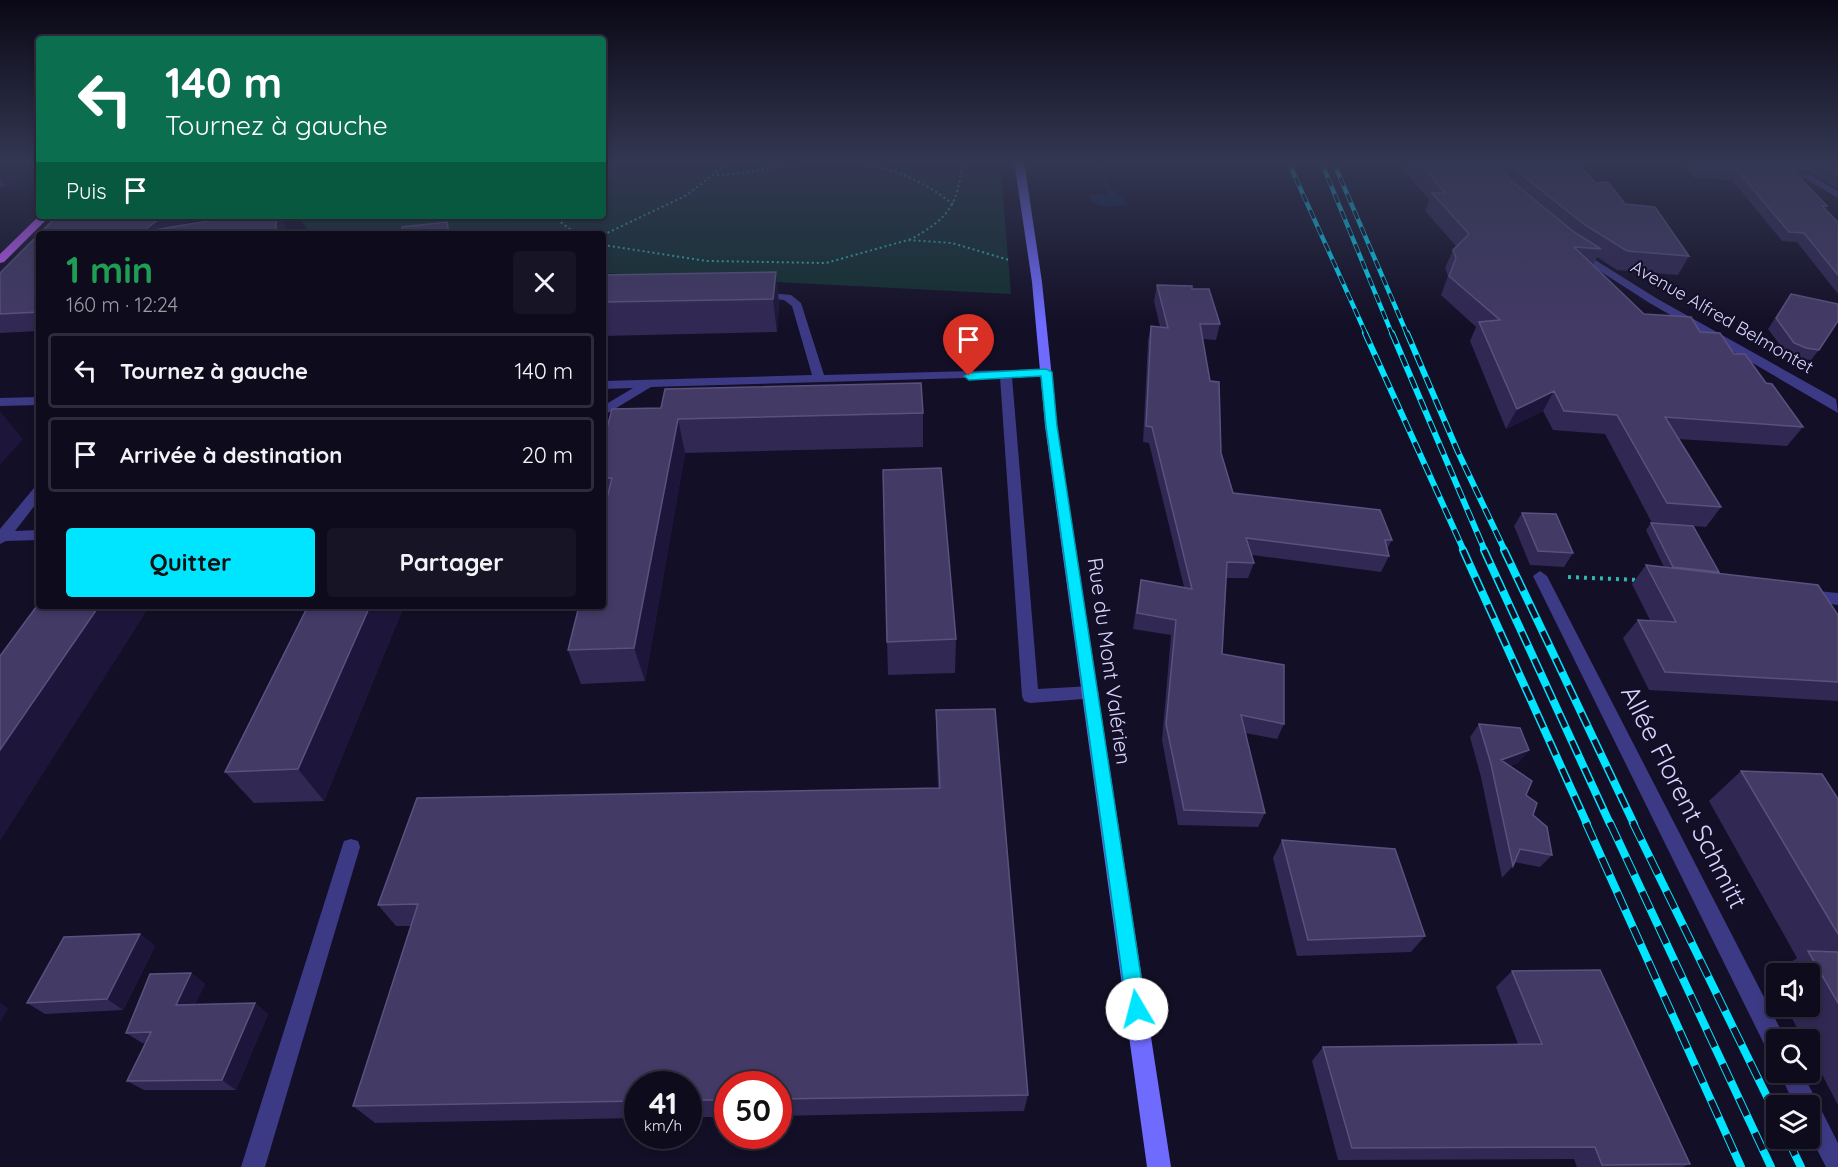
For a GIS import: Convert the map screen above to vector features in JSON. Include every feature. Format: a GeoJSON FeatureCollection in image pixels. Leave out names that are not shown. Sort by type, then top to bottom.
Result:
{"type":"FeatureCollection","features":[{"type":"Feature","properties":{"kind":"main road","name":"Rue du Mont Valérien"},"geometry":{"type":"LineString","coordinates":[[1027,215],[1051,426],[1160,1167]]}},
{"type":"Feature","properties":{"kind":"main road"},"geometry":{"type":"LineString","coordinates":[[0,260],[42,219]]}},
{"type":"Feature","properties":{"kind":"street","name":"Avenue Alfred Belmontet"},"geometry":{"type":"LineString","coordinates":[[1570,247],[1652,300],[1836,400]]}},
{"type":"Feature","properties":{"kind":"street"},"geometry":{"type":"LineString","coordinates":[[749,295],[787,297],[796,306],[819,378]]}},
{"type":"Feature","properties":{"kind":"street"},"geometry":{"type":"LineString","coordinates":[[606,385],[1046,372]]}},
{"type":"Feature","properties":{"kind":"street"},"geometry":{"type":"LineString","coordinates":[[1006,373],[1030,696],[1091,693]]}},
{"type":"Feature","properties":{"kind":"street"},"geometry":{"type":"LineString","coordinates":[[606,410],[646,385]]}},
{"type":"Feature","properties":{"kind":"street"},"geometry":{"type":"LineString","coordinates":[[0,402],[36,401]]}},
{"type":"Feature","properties":{"kind":"street"},"geometry":{"type":"LineString","coordinates":[[1,537],[36,495]]}},
{"type":"Feature","properties":{"kind":"street"},"geometry":{"type":"LineString","coordinates":[[1,537],[36,535]]}},
{"type":"Feature","properties":{"kind":"street","name":"Allée Florent Schmitt"},"geometry":{"type":"LineString","coordinates":[[1540,576],[1768,1029]]}},
{"type":"Feature","properties":{"kind":"street"},"geometry":{"type":"LineString","coordinates":[[1792,594],[1838,599]]}},
{"type":"Feature","properties":{"kind":"street"},"geometry":{"type":"LineString","coordinates":[[253,1167],[351,847]]}},
{"type":"Feature","properties":{"kind":"street"},"geometry":{"type":"LineString","coordinates":[[1820,1132],[1838,1167]]}},
{"type":"Feature","properties":{"kind":"path"},"geometry":{"type":"LineString","coordinates":[[606,234],[645,215]]}},
{"type":"Feature","properties":{"kind":"path"},"geometry":{"type":"LineString","coordinates":[[606,245],[707,261],[826,263],[908,240],[933,228],[946,215]]}},
{"type":"Feature","properties":{"kind":"path"},"geometry":{"type":"LineString","coordinates":[[557,219],[572,231]]}},
{"type":"Feature","properties":{"kind":"path"},"geometry":{"type":"LineString","coordinates":[[908,240],[952,243],[990,256],[1034,264]]}},
{"type":"Feature","properties":{"kind":"path"},"geometry":{"type":"LineString","coordinates":[[1540,576],[1641,580]]}},
{"type":"Feature","properties":{"kind":"green space"},"geometry":{"type":"Polygon","coordinates":[[[606,215],[1005,215],[1011,294],[606,273],[606,231],[309,231],[300,219],[606,219],[606,215]]]}},
{"type":"Feature","properties":{"kind":"building"},"geometry":{"type":"Polygon","coordinates":[[[1452,215],[1554,215],[1601,249],[1574,247],[1644,314],[1691,317],[1700,332],[1720,333],[1734,354],[1745,354],[1766,383],[1772,384],[1803,427],[1665,417],[1721,507],[1667,503],[1617,415],[1564,411],[1554,391],[1517,409],[1479,322],[1500,320],[1449,276],[1456,258],[1453,250],[1469,234],[1452,215]]]}},
{"type":"Feature","properties":{"kind":"building"},"geometry":{"type":"Polygon","coordinates":[[[1573,215],[1661,215],[1689,256],[1627,251],[1573,215]]]}},
{"type":"Feature","properties":{"kind":"building"},"geometry":{"type":"Polygon","coordinates":[[[1775,215],[1831,215],[1838,222],[1838,275],[1804,233],[1789,232],[1775,215]]]}},
{"type":"Feature","properties":{"kind":"building"},"geometry":{"type":"Polygon","coordinates":[[[54,219],[159,219],[143,231],[42,231],[54,219]]]}},
{"type":"Feature","properties":{"kind":"building"},"geometry":{"type":"Polygon","coordinates":[[[220,219],[276,219],[276,231],[148,231],[220,219]]]}},
{"type":"Feature","properties":{"kind":"building"},"geometry":{"type":"Polygon","coordinates":[[[447,222],[448,231],[396,231],[402,230],[402,227],[447,222]]]}},
{"type":"Feature","properties":{"kind":"building"},"geometry":{"type":"Polygon","coordinates":[[[36,237],[36,312],[0,314],[0,273],[36,237]]]}},
{"type":"Feature","properties":{"kind":"building"},"geometry":{"type":"Polygon","coordinates":[[[776,272],[773,299],[606,302],[606,275],[776,272]]]}},
{"type":"Feature","properties":{"kind":"building"},"geometry":{"type":"Polygon","coordinates":[[[1157,285],[1209,289],[1220,324],[1200,324],[1210,381],[1219,382],[1221,453],[1233,493],[1380,510],[1392,540],[1385,540],[1389,556],[1246,538],[1254,563],[1227,562],[1222,654],[1284,665],[1284,724],[1241,715],[1265,813],[1184,810],[1166,724],[1176,620],[1137,613],[1141,580],[1192,589],[1152,427],[1146,426],[1151,326],[1168,328],[1157,285]]]}},
{"type":"Feature","properties":{"kind":"building"},"geometry":{"type":"Polygon","coordinates":[[[1791,294],[1838,304],[1838,321],[1819,350],[1794,343],[1776,318],[1791,294]]]}},
{"type":"Feature","properties":{"kind":"building"},"geometry":{"type":"Polygon","coordinates":[[[921,383],[923,413],[678,419],[634,648],[568,650],[578,609],[606,609],[606,502],[612,478],[606,478],[606,432],[612,409],[661,408],[665,389],[921,383]]]}},
{"type":"Feature","properties":{"kind":"building"},"geometry":{"type":"Polygon","coordinates":[[[941,468],[956,639],[887,642],[883,470],[941,468]]]}},
{"type":"Feature","properties":{"kind":"building"},"geometry":{"type":"Polygon","coordinates":[[[1522,513],[1556,514],[1573,553],[1538,551],[1522,513]]]}},
{"type":"Feature","properties":{"kind":"building"},"geometry":{"type":"Polygon","coordinates":[[[1651,523],[1693,526],[1719,572],[1673,567],[1651,523]]]}},
{"type":"Feature","properties":{"kind":"building"},"geometry":{"type":"Polygon","coordinates":[[[1646,565],[1818,585],[1838,615],[1838,682],[1665,672],[1638,620],[1676,622],[1646,565]]]}},
{"type":"Feature","properties":{"kind":"building"},"geometry":{"type":"Polygon","coordinates":[[[36,607],[36,609],[97,609],[0,750],[0,656],[36,607]]]}},
{"type":"Feature","properties":{"kind":"building"},"geometry":{"type":"Polygon","coordinates":[[[306,609],[369,609],[298,769],[225,772],[306,609]]]}},
{"type":"Feature","properties":{"kind":"building"},"geometry":{"type":"Polygon","coordinates":[[[995,709],[1028,1095],[792,1099],[792,1071],[714,1071],[714,1100],[702,1100],[702,1071],[624,1071],[624,1101],[353,1106],[418,904],[378,905],[417,798],[940,788],[936,710],[995,709]]]}},
{"type":"Feature","properties":{"kind":"building"},"geometry":{"type":"Polygon","coordinates":[[[1479,724],[1520,728],[1529,750],[1501,760],[1532,781],[1526,795],[1537,803],[1533,815],[1547,827],[1552,855],[1520,849],[1513,866],[1491,764],[1479,724]]]}},
{"type":"Feature","properties":{"kind":"building"},"geometry":{"type":"Polygon","coordinates":[[[1741,771],[1822,774],[1838,799],[1838,934],[1741,771]]]}},
{"type":"Feature","properties":{"kind":"building"},"geometry":{"type":"Polygon","coordinates":[[[1282,840],[1395,849],[1425,936],[1308,940],[1282,840]]]}},
{"type":"Feature","properties":{"kind":"building"},"geometry":{"type":"Polygon","coordinates":[[[140,934],[107,999],[27,1003],[64,937],[140,934]]]}},
{"type":"Feature","properties":{"kind":"building"},"geometry":{"type":"Polygon","coordinates":[[[1808,951],[1838,952],[1838,1003],[1820,972],[1820,963],[1815,963],[1808,951]]]}},
{"type":"Feature","properties":{"kind":"building"},"geometry":{"type":"Polygon","coordinates":[[[1600,970],[1690,1164],[1602,1165],[1595,1147],[1352,1148],[1323,1047],[1542,1044],[1512,971],[1600,970]]]}},
{"type":"Feature","properties":{"kind":"building"},"geometry":{"type":"Polygon","coordinates":[[[191,973],[176,1005],[255,1003],[222,1080],[127,1081],[151,1032],[126,1033],[150,974],[191,973]]]}},
{"type":"Feature","properties":{"kind":"railway"},"geometry":{"type":"LineString","coordinates":[[1313,215],[1366,334]]}},
{"type":"Feature","properties":{"kind":"railway"},"geometry":{"type":"LineString","coordinates":[[1343,215],[1392,334]]}},
{"type":"Feature","properties":{"kind":"railway"},"geometry":{"type":"LineString","coordinates":[[1356,215],[1407,334]]}},
{"type":"Feature","properties":{"kind":"railway"},"geometry":{"type":"LineString","coordinates":[[1365,333],[1464,551]]}},
{"type":"Feature","properties":{"kind":"railway"},"geometry":{"type":"LineString","coordinates":[[1392,333],[1485,551]]}},
{"type":"Feature","properties":{"kind":"railway"},"geometry":{"type":"LineString","coordinates":[[1407,333],[1458,452],[1505,551]]}},
{"type":"Feature","properties":{"kind":"railway"},"geometry":{"type":"LineString","coordinates":[[1463,550],[1587,824]]}},
{"type":"Feature","properties":{"kind":"railway"},"geometry":{"type":"LineString","coordinates":[[1484,550],[1610,824]]}},
{"type":"Feature","properties":{"kind":"railway"},"geometry":{"type":"LineString","coordinates":[[1504,550],[1634,824]]}},
{"type":"Feature","properties":{"kind":"railway"},"geometry":{"type":"LineString","coordinates":[[1586,823],[1741,1167]]}},
{"type":"Feature","properties":{"kind":"railway"},"geometry":{"type":"LineString","coordinates":[[1610,823],[1771,1167]]}},
{"type":"Feature","properties":{"kind":"railway"},"geometry":{"type":"LineString","coordinates":[[1633,823],[1766,1095]]}},
{"type":"Feature","properties":{"kind":"railway"},"geometry":{"type":"LineString","coordinates":[[1792,1149],[1801,1167]]}},
{"type":"Feature","properties":{"kind":"route"},"geometry":{"type":"LineString","coordinates":[[969,376],[1046,372],[1051,426],[1137,1009]]}}]}
